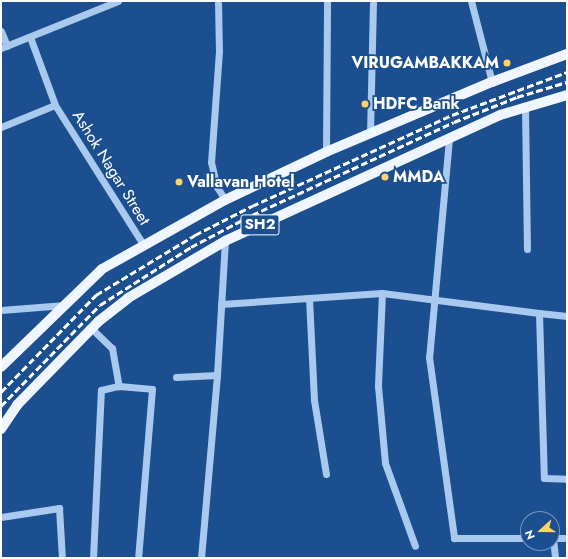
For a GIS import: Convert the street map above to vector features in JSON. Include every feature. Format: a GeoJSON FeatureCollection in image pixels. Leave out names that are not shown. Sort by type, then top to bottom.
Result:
{"type":"FeatureCollection","features":[{"type":"Feature","properties":{"kind":"main road","name":"SH2"},"geometry":{"type":"LineString","coordinates":[[1,367],[102,270],[226,200],[326,152],[492,82],[567,54]]}},
{"type":"Feature","properties":{"kind":"main road","name":"SH2"},"geometry":{"type":"LineString","coordinates":[[1,429],[17,405],[92,329],[128,298],[225,241],[500,115],[567,95]]}},
{"type":"Feature","properties":{"kind":"street"},"geometry":{"type":"LineString","coordinates":[[1,31],[4,47],[30,37],[100,4],[118,1]]}},
{"type":"Feature","properties":{"kind":"street"},"geometry":{"type":"LineString","coordinates":[[326,152],[327,1]]}},
{"type":"Feature","properties":{"kind":"street"},"geometry":{"type":"LineString","coordinates":[[370,134],[373,1]]}},
{"type":"Feature","properties":{"kind":"street"},"geometry":{"type":"LineString","coordinates":[[471,1],[492,82]]}},
{"type":"Feature","properties":{"kind":"street"},"geometry":{"type":"LineString","coordinates":[[217,3],[219,51],[211,162],[217,187],[226,200]]}},
{"type":"Feature","properties":{"kind":"street","name":"Ashok Nagar Street"},"geometry":{"type":"LineString","coordinates":[[30,37],[55,105],[144,246]]}},
{"type":"Feature","properties":{"kind":"street","name":"Ashok Nagar Street"},"geometry":{"type":"LineString","coordinates":[[1,126],[55,105]]}},
{"type":"Feature","properties":{"kind":"street"},"geometry":{"type":"LineString","coordinates":[[525,107],[527,249]]}},
{"type":"Feature","properties":{"kind":"street"},"geometry":{"type":"LineString","coordinates":[[449,139],[429,357],[454,538],[520,538]]}},
{"type":"Feature","properties":{"kind":"street"},"geometry":{"type":"LineString","coordinates":[[201,558],[217,375],[225,241]]}},
{"type":"Feature","properties":{"kind":"street"},"geometry":{"type":"LineString","coordinates":[[221,304],[382,293],[435,298],[567,316]]}},
{"type":"Feature","properties":{"kind":"street"},"geometry":{"type":"LineString","coordinates":[[382,293],[378,386],[385,463],[416,546]]}},
{"type":"Feature","properties":{"kind":"street"},"geometry":{"type":"LineString","coordinates":[[309,298],[314,400],[326,474]]}},
{"type":"Feature","properties":{"kind":"street"},"geometry":{"type":"LineString","coordinates":[[1,310],[65,305]]}},
{"type":"Feature","properties":{"kind":"street"},"geometry":{"type":"LineString","coordinates":[[539,313],[544,478],[567,479]]}},
{"type":"Feature","properties":{"kind":"street"},"geometry":{"type":"LineString","coordinates":[[92,329],[112,348],[119,386]]}},
{"type":"Feature","properties":{"kind":"street"},"geometry":{"type":"LineString","coordinates":[[176,377],[217,375]]}},
{"type":"Feature","properties":{"kind":"street"},"geometry":{"type":"LineString","coordinates":[[93,558],[101,390],[119,386],[152,389],[138,558]]}},
{"type":"Feature","properties":{"kind":"street"},"geometry":{"type":"LineString","coordinates":[[1,517],[59,508],[62,558]]}},
{"type":"Feature","properties":{"kind":"railway"},"geometry":{"type":"LineString","coordinates":[[1,392],[96,295],[195,235],[252,206],[452,115],[567,72]]}},
{"type":"Feature","properties":{"kind":"railway"},"geometry":{"type":"LineString","coordinates":[[1,406],[100,305],[191,247],[252,215],[454,122],[517,97],[567,82]]}},
{"type":"Feature","properties":{"kind":"place","name":"VIRUGAMBAKKAM"},"geometry":{"type":"Point","coordinates":[507,63]}},
{"type":"Feature","properties":{"kind":"place","name":"HDFC Bank"},"geometry":{"type":"Point","coordinates":[365,104]}},
{"type":"Feature","properties":{"kind":"place","name":"MMDA"},"geometry":{"type":"Point","coordinates":[385,177]}},
{"type":"Feature","properties":{"kind":"place","name":"Vallavan Hotel"},"geometry":{"type":"Point","coordinates":[179,182]}}]}
